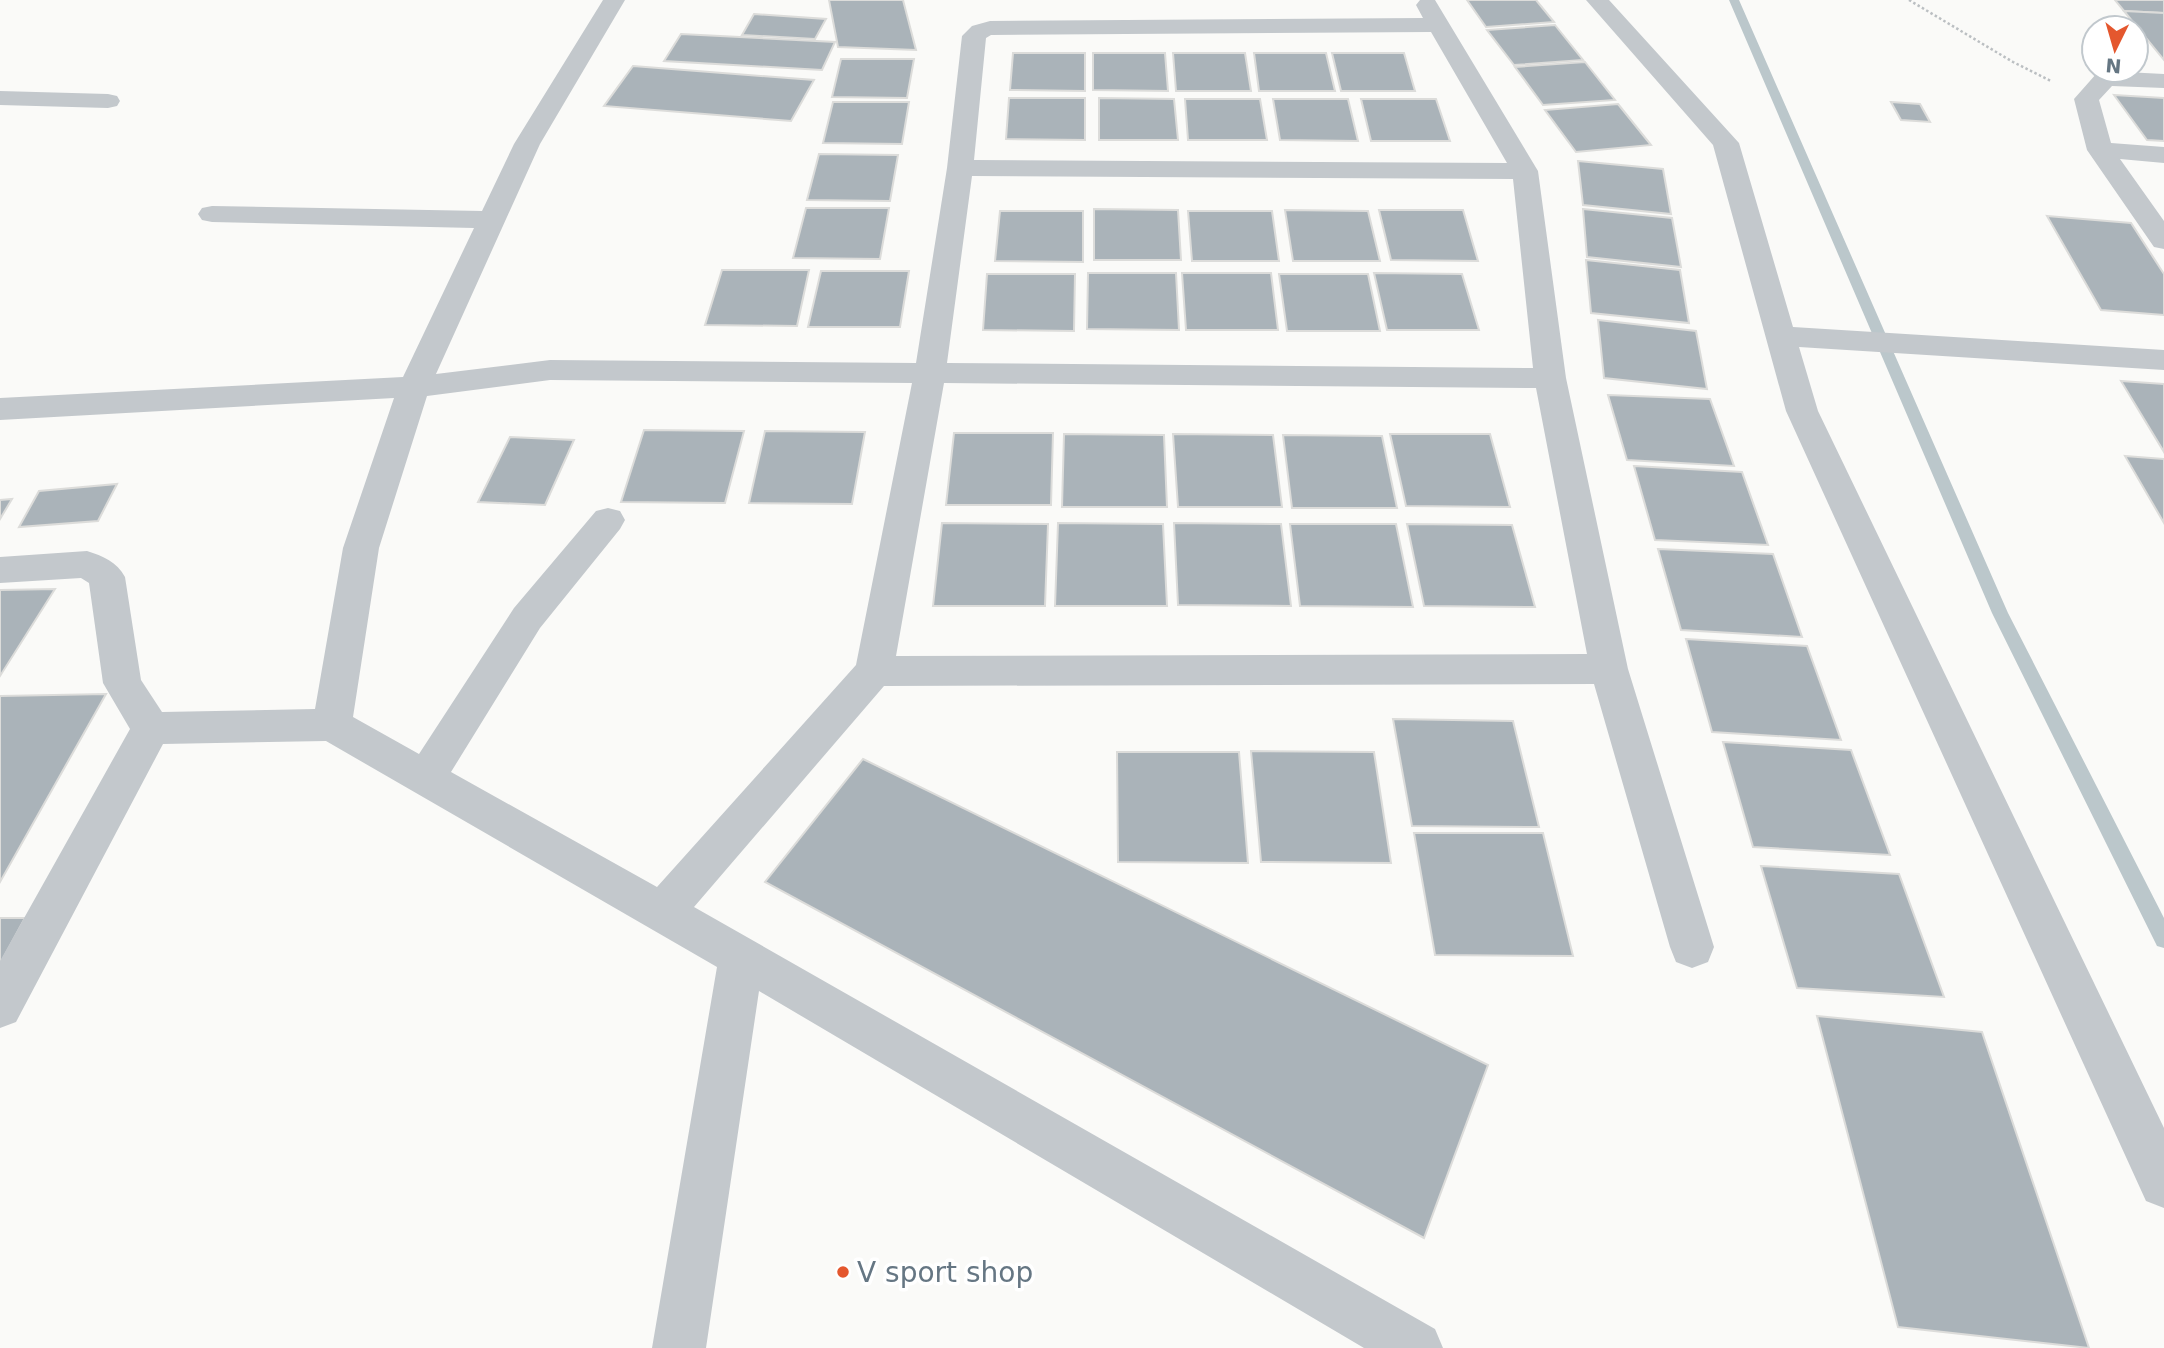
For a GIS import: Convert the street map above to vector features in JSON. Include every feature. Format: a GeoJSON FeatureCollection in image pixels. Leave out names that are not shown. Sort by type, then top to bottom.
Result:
{"type":"FeatureCollection","features":[{"type":"Feature","properties":{"kind":"street"},"geometry":{"type":"LineString","coordinates":[[332,725],[361,548],[414,387],[527,144],[614,0]]}},
{"type":"Feature","properties":{"kind":"street"},"geometry":{"type":"LineString","coordinates":[[1597,0],[1726,143],[1802,411],[2164,1183]]}},
{"type":"Feature","properties":{"kind":"street"},"geometry":{"type":"LineString","coordinates":[[661,914],[874,671],[930,373],[960,168],[974,36],[980,31],[1004,28],[1432,13],[1525,171],[1550,378],[1609,669],[1692,947]]}},
{"type":"Feature","properties":{"kind":"street"},"geometry":{"type":"LineString","coordinates":[[2162,236],[2100,150],[2086,99],[2106,78],[2164,82]]}},
{"type":"Feature","properties":{"kind":"street"},"geometry":{"type":"LineString","coordinates":[[0,98],[108,102]]}},
{"type":"Feature","properties":{"kind":"street"},"geometry":{"type":"LineString","coordinates":[[2100,150],[2164,155]]}},
{"type":"Feature","properties":{"kind":"street"},"geometry":{"type":"LineString","coordinates":[[960,168],[1525,171]]}},
{"type":"Feature","properties":{"kind":"street"},"geometry":{"type":"LineString","coordinates":[[212,214],[491,219]]}},
{"type":"Feature","properties":{"kind":"street"},"geometry":{"type":"LineString","coordinates":[[1779,336],[2164,360]]}},
{"type":"Feature","properties":{"kind":"street"},"geometry":{"type":"LineString","coordinates":[[0,409],[414,387],[550,370],[1550,378]]}},
{"type":"Feature","properties":{"kind":"street"},"geometry":{"type":"LineString","coordinates":[[425,779],[527,618],[608,520]]}},
{"type":"Feature","properties":{"kind":"street"},"geometry":{"type":"LineString","coordinates":[[0,570],[87,564],[107,577],[122,683],[152,727]]}},
{"type":"Feature","properties":{"kind":"street"},"geometry":{"type":"LineString","coordinates":[[874,671],[1609,669]]}},
{"type":"Feature","properties":{"kind":"street"},"geometry":{"type":"LineString","coordinates":[[152,727],[332,725],[741,957],[1416,1348]]}},
{"type":"Feature","properties":{"kind":"street"},"geometry":{"type":"LineString","coordinates":[[0,1006],[152,727]]}},
{"type":"Feature","properties":{"kind":"street"},"geometry":{"type":"LineString","coordinates":[[679,1348],[741,957]]}},
{"type":"Feature","properties":{"kind":"path"},"geometry":{"type":"LineString","coordinates":[[1909,0],[2013,62],[2086,99]]}},
{"type":"Feature","properties":{"kind":"building"},"geometry":{"type":"Polygon","coordinates":[[[829,0],[903,0],[916,50],[838,47],[829,0]]]}},
{"type":"Feature","properties":{"kind":"building"},"geometry":{"type":"Polygon","coordinates":[[[1467,0],[1536,0],[1554,22],[1486,27],[1467,0]]]}},
{"type":"Feature","properties":{"kind":"building"},"geometry":{"type":"Polygon","coordinates":[[[2115,0],[2164,0],[2164,13],[2124,11],[2115,0]]]}},
{"type":"Feature","properties":{"kind":"building"},"geometry":{"type":"Polygon","coordinates":[[[2124,11],[2164,13],[2164,60],[2150,43],[2150,14],[2126,14],[2124,11]]]}},
{"type":"Feature","properties":{"kind":"building"},"geometry":{"type":"Polygon","coordinates":[[[754,14],[826,19],[815,39],[742,35],[754,14]]]}},
{"type":"Feature","properties":{"kind":"building"},"geometry":{"type":"Polygon","coordinates":[[[1555,25],[1583,60],[1514,65],[1487,30],[1555,25]]]}},
{"type":"Feature","properties":{"kind":"building"},"geometry":{"type":"Polygon","coordinates":[[[681,34],[835,42],[822,70],[664,61],[681,34]]]}},
{"type":"Feature","properties":{"kind":"building"},"geometry":{"type":"Polygon","coordinates":[[[1013,53],[1085,53],[1085,91],[1010,90],[1013,53]]]}},
{"type":"Feature","properties":{"kind":"building"},"geometry":{"type":"Polygon","coordinates":[[[1093,53],[1165,53],[1168,91],[1093,90],[1093,53]]]}},
{"type":"Feature","properties":{"kind":"building"},"geometry":{"type":"Polygon","coordinates":[[[1173,53],[1245,53],[1251,91],[1176,91],[1173,53]]]}},
{"type":"Feature","properties":{"kind":"building"},"geometry":{"type":"Polygon","coordinates":[[[1254,53],[1326,53],[1335,91],[1259,91],[1254,53]]]}},
{"type":"Feature","properties":{"kind":"building"},"geometry":{"type":"Polygon","coordinates":[[[1332,53],[1404,53],[1415,91],[1341,91],[1332,53]]]}},
{"type":"Feature","properties":{"kind":"building"},"geometry":{"type":"Polygon","coordinates":[[[841,59],[914,59],[907,98],[832,97],[841,59]]]}},
{"type":"Feature","properties":{"kind":"building"},"geometry":{"type":"Polygon","coordinates":[[[1585,62],[1615,100],[1543,105],[1515,67],[1585,62]]]}},
{"type":"Feature","properties":{"kind":"building"},"geometry":{"type":"Polygon","coordinates":[[[633,66],[814,80],[791,121],[604,106],[633,66]]]}},
{"type":"Feature","properties":{"kind":"building"},"geometry":{"type":"Polygon","coordinates":[[[2114,95],[2164,98],[2164,141],[2147,140],[2114,95]]]}},
{"type":"Feature","properties":{"kind":"building"},"geometry":{"type":"Polygon","coordinates":[[[1009,98],[1085,98],[1085,140],[1006,139],[1009,98]]]}},
{"type":"Feature","properties":{"kind":"building"},"geometry":{"type":"Polygon","coordinates":[[[1099,98],[1174,99],[1178,140],[1099,140],[1099,98]]]}},
{"type":"Feature","properties":{"kind":"building"},"geometry":{"type":"Polygon","coordinates":[[[1185,99],[1260,99],[1267,140],[1188,140],[1185,99]]]}},
{"type":"Feature","properties":{"kind":"building"},"geometry":{"type":"Polygon","coordinates":[[[1273,99],[1348,99],[1358,141],[1280,140],[1273,99]]]}},
{"type":"Feature","properties":{"kind":"building"},"geometry":{"type":"Polygon","coordinates":[[[1361,99],[1436,99],[1450,141],[1371,141],[1361,99]]]}},
{"type":"Feature","properties":{"kind":"building"},"geometry":{"type":"Polygon","coordinates":[[[833,102],[909,102],[902,144],[823,143],[833,102]]]}},
{"type":"Feature","properties":{"kind":"building"},"geometry":{"type":"Polygon","coordinates":[[[1891,102],[1920,104],[1930,122],[1901,120],[1891,102]]]}},
{"type":"Feature","properties":{"kind":"building"},"geometry":{"type":"Polygon","coordinates":[[[1618,104],[1651,145],[1576,152],[1545,110],[1618,104]]]}},
{"type":"Feature","properties":{"kind":"building"},"geometry":{"type":"Polygon","coordinates":[[[819,154],[898,155],[890,201],[807,200],[819,154]]]}},
{"type":"Feature","properties":{"kind":"building"},"geometry":{"type":"Polygon","coordinates":[[[1578,161],[1663,169],[1671,214],[1583,205],[1578,161]]]}},
{"type":"Feature","properties":{"kind":"building"},"geometry":{"type":"Polygon","coordinates":[[[806,208],[889,208],[880,259],[793,258],[806,208]]]}},
{"type":"Feature","properties":{"kind":"building"},"geometry":{"type":"Polygon","coordinates":[[[1094,209],[1178,210],[1181,260],[1094,260],[1094,209]]]}},
{"type":"Feature","properties":{"kind":"building"},"geometry":{"type":"Polygon","coordinates":[[[1583,209],[1672,218],[1681,267],[1587,257],[1583,209]]]}},
{"type":"Feature","properties":{"kind":"building"},"geometry":{"type":"Polygon","coordinates":[[[1285,210],[1368,211],[1380,261],[1293,261],[1285,210]]]}},
{"type":"Feature","properties":{"kind":"building"},"geometry":{"type":"Polygon","coordinates":[[[1379,210],[1463,210],[1478,261],[1391,260],[1379,210]]]}},
{"type":"Feature","properties":{"kind":"building"},"geometry":{"type":"Polygon","coordinates":[[[1000,211],[1083,211],[1083,262],[995,261],[1000,211]]]}},
{"type":"Feature","properties":{"kind":"building"},"geometry":{"type":"Polygon","coordinates":[[[1188,211],[1272,211],[1279,261],[1192,261],[1188,211]]]}},
{"type":"Feature","properties":{"kind":"building"},"geometry":{"type":"Polygon","coordinates":[[[2047,216],[2131,223],[2164,274],[2164,315],[2101,310],[2047,216]]]}},
{"type":"Feature","properties":{"kind":"building"},"geometry":{"type":"Polygon","coordinates":[[[1586,260],[1680,270],[1689,323],[1591,313],[1586,260]]]}},
{"type":"Feature","properties":{"kind":"building"},"geometry":{"type":"Polygon","coordinates":[[[722,270],[809,270],[797,326],[705,325],[722,270]]]}},
{"type":"Feature","properties":{"kind":"building"},"geometry":{"type":"Polygon","coordinates":[[[821,271],[909,271],[900,327],[808,327],[821,271]]]}},
{"type":"Feature","properties":{"kind":"building"},"geometry":{"type":"Polygon","coordinates":[[[1088,273],[1176,273],[1179,330],[1087,329],[1088,273]]]}},
{"type":"Feature","properties":{"kind":"building"},"geometry":{"type":"Polygon","coordinates":[[[1182,273],[1271,273],[1278,330],[1186,330],[1182,273]]]}},
{"type":"Feature","properties":{"kind":"building"},"geometry":{"type":"Polygon","coordinates":[[[1374,273],[1462,274],[1479,330],[1387,330],[1374,273]]]}},
{"type":"Feature","properties":{"kind":"building"},"geometry":{"type":"Polygon","coordinates":[[[987,274],[1075,274],[1074,331],[983,330],[987,274]]]}},
{"type":"Feature","properties":{"kind":"building"},"geometry":{"type":"Polygon","coordinates":[[[1279,274],[1368,274],[1380,331],[1287,331],[1279,274]]]}},
{"type":"Feature","properties":{"kind":"building"},"geometry":{"type":"Polygon","coordinates":[[[1598,320],[1696,331],[1707,389],[1604,378],[1598,320]]]}},
{"type":"Feature","properties":{"kind":"building"},"geometry":{"type":"Polygon","coordinates":[[[2121,381],[2164,384],[2164,452],[2121,381]]]}},
{"type":"Feature","properties":{"kind":"building"},"geometry":{"type":"Polygon","coordinates":[[[1608,395],[1710,399],[1734,466],[1627,460],[1608,395]]]}},
{"type":"Feature","properties":{"kind":"building"},"geometry":{"type":"Polygon","coordinates":[[[644,430],[744,431],[725,503],[621,502],[644,430]]]}},
{"type":"Feature","properties":{"kind":"building"},"geometry":{"type":"Polygon","coordinates":[[[765,431],[865,432],[852,504],[749,503],[765,431]]]}},
{"type":"Feature","properties":{"kind":"building"},"geometry":{"type":"Polygon","coordinates":[[[954,433],[1053,433],[1051,505],[946,505],[954,433]]]}},
{"type":"Feature","properties":{"kind":"building"},"geometry":{"type":"Polygon","coordinates":[[[1064,434],[1164,435],[1167,507],[1062,507],[1064,434]]]}},
{"type":"Feature","properties":{"kind":"building"},"geometry":{"type":"Polygon","coordinates":[[[1173,434],[1273,435],[1282,507],[1178,507],[1173,434]]]}},
{"type":"Feature","properties":{"kind":"building"},"geometry":{"type":"Polygon","coordinates":[[[1390,434],[1490,434],[1510,507],[1406,506],[1390,434]]]}},
{"type":"Feature","properties":{"kind":"building"},"geometry":{"type":"Polygon","coordinates":[[[1283,435],[1382,436],[1397,508],[1292,508],[1283,435]]]}},
{"type":"Feature","properties":{"kind":"building"},"geometry":{"type":"Polygon","coordinates":[[[510,437],[574,440],[545,505],[478,502],[510,437]]]}},
{"type":"Feature","properties":{"kind":"building"},"geometry":{"type":"Polygon","coordinates":[[[2125,456],[2164,459],[2164,523],[2125,456]]]}},
{"type":"Feature","properties":{"kind":"building"},"geometry":{"type":"Polygon","coordinates":[[[1634,466],[1742,472],[1768,545],[1655,540],[1634,466]]]}},
{"type":"Feature","properties":{"kind":"building"},"geometry":{"type":"Polygon","coordinates":[[[117,484],[98,521],[19,527],[39,491],[117,484]]]}},
{"type":"Feature","properties":{"kind":"building"},"geometry":{"type":"Polygon","coordinates":[[[12,499],[0,519],[0,500],[12,499]]]}},
{"type":"Feature","properties":{"kind":"building"},"geometry":{"type":"Polygon","coordinates":[[[942,523],[1048,524],[1045,606],[933,606],[942,523]]]}},
{"type":"Feature","properties":{"kind":"building"},"geometry":{"type":"Polygon","coordinates":[[[1058,523],[1163,524],[1167,606],[1055,606],[1058,523]]]}},
{"type":"Feature","properties":{"kind":"building"},"geometry":{"type":"Polygon","coordinates":[[[1174,523],[1281,524],[1291,606],[1178,605],[1174,523]]]}},
{"type":"Feature","properties":{"kind":"building"},"geometry":{"type":"Polygon","coordinates":[[[1290,524],[1396,524],[1413,607],[1300,606],[1290,524]]]}},
{"type":"Feature","properties":{"kind":"building"},"geometry":{"type":"Polygon","coordinates":[[[1407,524],[1512,525],[1535,607],[1424,606],[1407,524]]]}},
{"type":"Feature","properties":{"kind":"building"},"geometry":{"type":"Polygon","coordinates":[[[1658,549],[1773,554],[1802,637],[1681,630],[1658,549]]]}},
{"type":"Feature","properties":{"kind":"building"},"geometry":{"type":"Polygon","coordinates":[[[55,589],[0,676],[0,590],[55,589]]]}},
{"type":"Feature","properties":{"kind":"building"},"geometry":{"type":"Polygon","coordinates":[[[1686,639],[1807,646],[1841,740],[1712,732],[1686,639]]]}},
{"type":"Feature","properties":{"kind":"building"},"geometry":{"type":"Polygon","coordinates":[[[106,694],[0,882],[0,696],[106,694]]]}},
{"type":"Feature","properties":{"kind":"building"},"geometry":{"type":"Polygon","coordinates":[[[1393,719],[1513,721],[1539,827],[1412,826],[1393,719]]]}},
{"type":"Feature","properties":{"kind":"building"},"geometry":{"type":"Polygon","coordinates":[[[1723,742],[1851,750],[1890,855],[1753,847],[1723,742]]]}},
{"type":"Feature","properties":{"kind":"building"},"geometry":{"type":"Polygon","coordinates":[[[1251,751],[1374,752],[1391,863],[1261,862],[1251,751]]]}},
{"type":"Feature","properties":{"kind":"building"},"geometry":{"type":"Polygon","coordinates":[[[1117,752],[1239,752],[1248,863],[1118,862],[1117,752]]]}},
{"type":"Feature","properties":{"kind":"building"},"geometry":{"type":"Polygon","coordinates":[[[863,759],[1488,1065],[1424,1238],[765,882],[863,759]]]}},
{"type":"Feature","properties":{"kind":"building"},"geometry":{"type":"Polygon","coordinates":[[[1414,833],[1543,833],[1573,956],[1435,955],[1414,833]]]}},
{"type":"Feature","properties":{"kind":"building"},"geometry":{"type":"Polygon","coordinates":[[[1761,866],[1899,874],[1944,997],[1797,988],[1761,866]]]}},
{"type":"Feature","properties":{"kind":"building"},"geometry":{"type":"Polygon","coordinates":[[[0,918],[25,918],[0,964],[0,918]]]}},
{"type":"Feature","properties":{"kind":"building"},"geometry":{"type":"Polygon","coordinates":[[[1817,1016],[1982,1032],[2089,1348],[1898,1327],[1817,1016]]]}},
{"type":"Feature","properties":{"kind":"waterway"},"geometry":{"type":"LineString","coordinates":[[1734,0],[2000,613],[2164,939]]}},
{"type":"Feature","properties":{"kind":"place","name":"V sport shop"},"geometry":{"type":"Point","coordinates":[843,1272]}}]}
